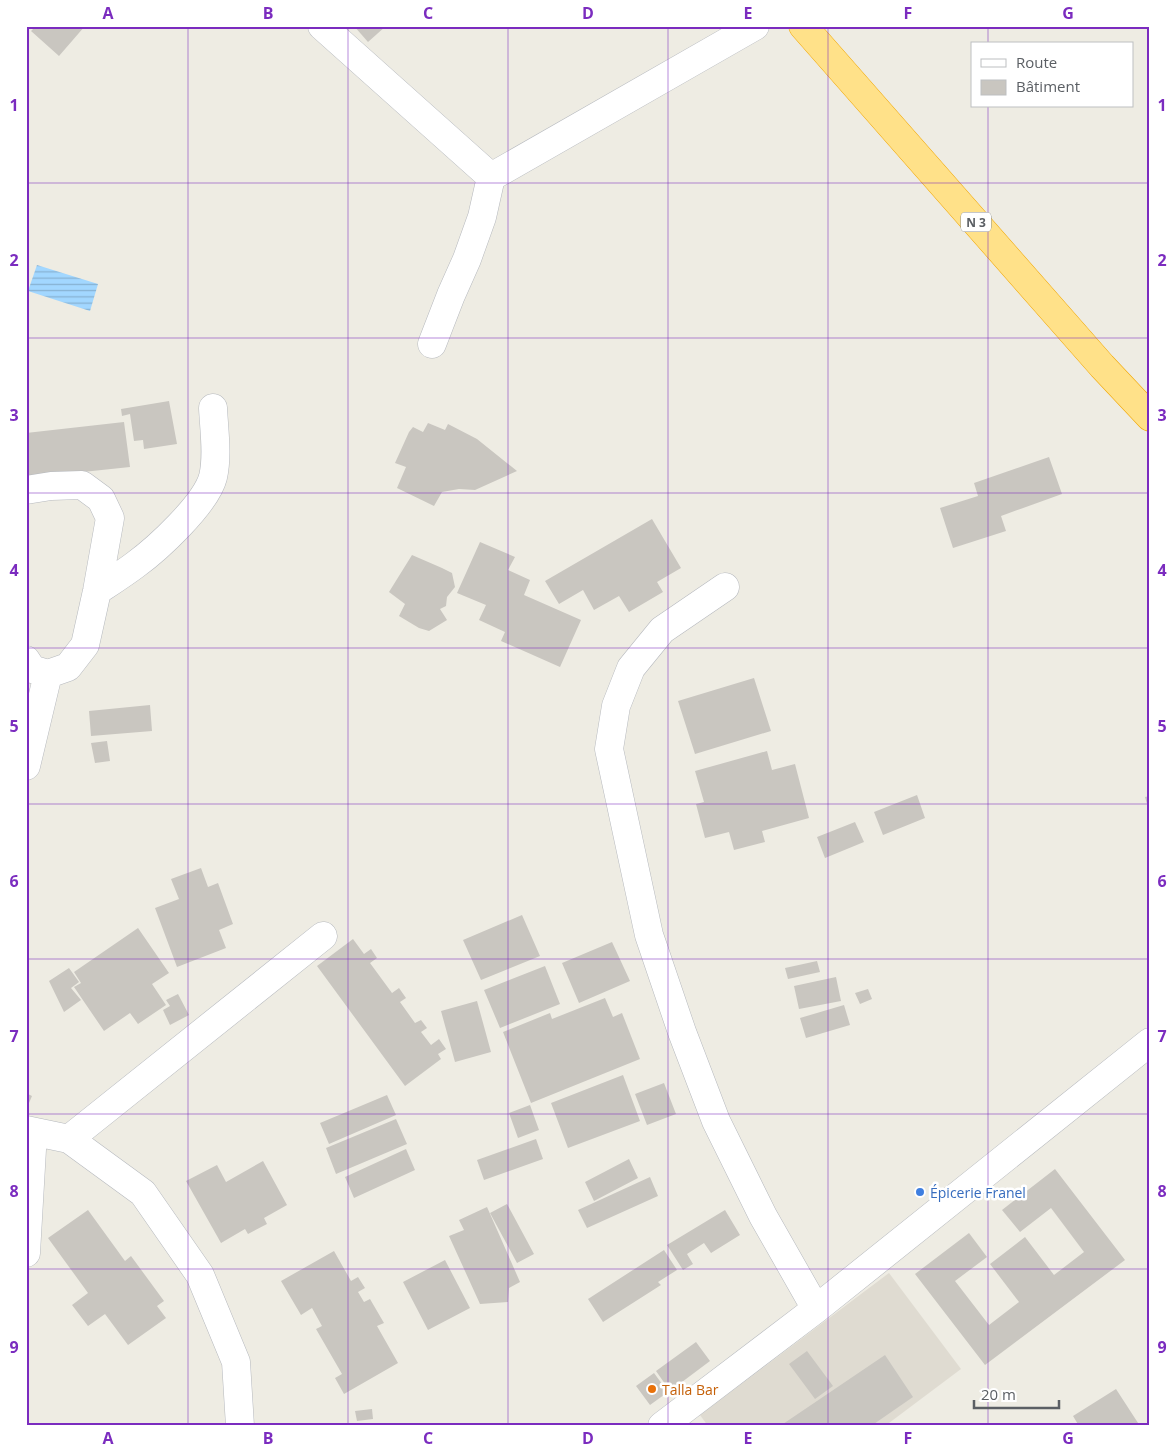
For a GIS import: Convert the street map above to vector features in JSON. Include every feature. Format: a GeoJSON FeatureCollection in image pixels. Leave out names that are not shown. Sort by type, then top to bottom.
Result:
{"type":"FeatureCollection","features":[{"type":"Feature","properties":{"kind":"highway","name":"N 3"},"geometry":{"type":"LineString","coordinates":[[803,26],[1102,366],[1150,417]]}},
{"type":"Feature","properties":{"kind":"street"},"geometry":{"type":"LineString","coordinates":[[322,26],[491,177]]}},
{"type":"Feature","properties":{"kind":"street"},"geometry":{"type":"LineString","coordinates":[[432,344],[482,217],[491,177],[755,26]]}},
{"type":"Feature","properties":{"kind":"street"},"geometry":{"type":"LineString","coordinates":[[96,591],[136,565],[173,532],[200,502],[213,478],[215,452],[213,408]]}},
{"type":"Feature","properties":{"kind":"street"},"geometry":{"type":"LineString","coordinates":[[26,490],[51,486],[82,485],[101,499],[110,518],[85,645],[68,667],[37,667],[26,766]]}},
{"type":"Feature","properties":{"kind":"street"},"geometry":{"type":"LineString","coordinates":[[725,587],[662,630],[631,668],[616,706],[609,749],[649,935],[682,1032],[716,1121],[763,1216],[816,1309]]}},
{"type":"Feature","properties":{"kind":"street"},"geometry":{"type":"LineString","coordinates":[[69,1139],[323,936]]}},
{"type":"Feature","properties":{"kind":"street"},"geometry":{"type":"LineString","coordinates":[[662,1426],[816,1309],[1150,1042]]}},
{"type":"Feature","properties":{"kind":"street"},"geometry":{"type":"LineString","coordinates":[[26,1253],[30,1131],[69,1139],[144,1193],[200,1275],[236,1362],[240,1426]]}},
{"type":"Feature","properties":{"kind":"shaded area"},"geometry":{"type":"Polygon","coordinates":[[[889,1273],[961,1369],[885,1426],[708,1426],[700,1415],[889,1273]]]}},
{"type":"Feature","properties":{"kind":"water"},"geometry":{"type":"Polygon","coordinates":[[[37,265],[98,284],[90,311],[28,291],[37,265]]]}},
{"type":"Feature","properties":{"kind":"building"},"geometry":{"type":"Polygon","coordinates":[[[36,26],[85,26],[59,56],[31,31],[36,26]]]}},
{"type":"Feature","properties":{"kind":"building"},"geometry":{"type":"Polygon","coordinates":[[[354,26],[386,26],[368,42],[354,26]]]}},
{"type":"Feature","properties":{"kind":"building"},"geometry":{"type":"Polygon","coordinates":[[[169,401],[177,444],[144,449],[143,440],[134,441],[130,414],[122,416],[121,409],[169,401]]]}},
{"type":"Feature","properties":{"kind":"building"},"geometry":{"type":"Polygon","coordinates":[[[124,422],[130,467],[26,478],[26,433],[124,422]]]}},
{"type":"Feature","properties":{"kind":"building"},"geometry":{"type":"Polygon","coordinates":[[[428,423],[445,430],[448,424],[477,439],[517,471],[475,490],[459,489],[442,492],[434,506],[397,488],[406,467],[395,463],[409,432],[413,427],[423,432],[428,423]]]}},
{"type":"Feature","properties":{"kind":"building"},"geometry":{"type":"Polygon","coordinates":[[[1049,457],[1062,494],[1001,516],[1006,531],[953,548],[940,508],[978,496],[974,483],[1049,457]]]}},
{"type":"Feature","properties":{"kind":"building"},"geometry":{"type":"Polygon","coordinates":[[[652,519],[681,568],[657,582],[663,592],[629,612],[619,596],[594,610],[583,590],[559,604],[545,581],[652,519]]]}},
{"type":"Feature","properties":{"kind":"building"},"geometry":{"type":"Polygon","coordinates":[[[480,542],[515,557],[508,570],[530,580],[524,595],[581,620],[560,667],[501,641],[505,632],[479,620],[486,605],[457,593],[480,542]]]}},
{"type":"Feature","properties":{"kind":"building"},"geometry":{"type":"Polygon","coordinates":[[[412,555],[452,573],[455,587],[447,597],[446,606],[440,609],[447,620],[429,631],[419,628],[399,616],[405,604],[389,592],[412,555]]]}},
{"type":"Feature","properties":{"kind":"building"},"geometry":{"type":"Polygon","coordinates":[[[754,678],[771,731],[695,754],[678,701],[754,678]]]}},
{"type":"Feature","properties":{"kind":"building"},"geometry":{"type":"Polygon","coordinates":[[[150,705],[152,731],[91,736],[89,711],[150,705]]]}},
{"type":"Feature","properties":{"kind":"building"},"geometry":{"type":"Polygon","coordinates":[[[107,741],[110,761],[95,763],[91,743],[107,741]]]}},
{"type":"Feature","properties":{"kind":"building"},"geometry":{"type":"Polygon","coordinates":[[[767,751],[772,770],[795,764],[809,818],[762,831],[765,842],[734,850],[729,832],[705,838],[696,804],[704,802],[695,771],[767,751]]]}},
{"type":"Feature","properties":{"kind":"building"},"geometry":{"type":"Polygon","coordinates":[[[917,795],[925,818],[883,835],[874,812],[917,795]]]}},
{"type":"Feature","properties":{"kind":"building"},"geometry":{"type":"Polygon","coordinates":[[[1150,796],[1150,811],[1149,811],[1145,797],[1150,796]]]}},
{"type":"Feature","properties":{"kind":"building"},"geometry":{"type":"Polygon","coordinates":[[[855,822],[864,842],[825,858],[817,837],[855,822]]]}},
{"type":"Feature","properties":{"kind":"building"},"geometry":{"type":"Polygon","coordinates":[[[201,868],[208,887],[218,883],[233,924],[219,930],[226,948],[177,967],[155,908],[179,899],[171,879],[201,868]]]}},
{"type":"Feature","properties":{"kind":"building"},"geometry":{"type":"Polygon","coordinates":[[[522,915],[540,956],[481,980],[463,940],[522,915]]]}},
{"type":"Feature","properties":{"kind":"building"},"geometry":{"type":"Polygon","coordinates":[[[138,928],[169,973],[152,984],[166,1005],[138,1024],[130,1013],[104,1031],[74,987],[81,983],[74,972],[138,928]]]}},
{"type":"Feature","properties":{"kind":"building"},"geometry":{"type":"Polygon","coordinates":[[[353,939],[364,954],[371,949],[377,958],[370,963],[392,993],[399,988],[406,998],[400,1002],[415,1023],[421,1020],[427,1028],[421,1032],[431,1045],[439,1039],[446,1049],[438,1054],[441,1059],[405,1086],[317,966],[353,939]]]}},
{"type":"Feature","properties":{"kind":"building"},"geometry":{"type":"Polygon","coordinates":[[[612,942],[630,981],[579,1003],[562,963],[612,942]]]}},
{"type":"Feature","properties":{"kind":"building"},"geometry":{"type":"Polygon","coordinates":[[[817,961],[820,972],[788,979],[785,968],[817,961]]]}},
{"type":"Feature","properties":{"kind":"building"},"geometry":{"type":"Polygon","coordinates":[[[545,966],[560,1004],[500,1028],[484,990],[545,966]]]}},
{"type":"Feature","properties":{"kind":"building"},"geometry":{"type":"Polygon","coordinates":[[[69,968],[79,982],[71,988],[81,1000],[64,1012],[49,981],[69,968]]]}},
{"type":"Feature","properties":{"kind":"building"},"geometry":{"type":"Polygon","coordinates":[[[836,977],[841,1001],[799,1009],[794,986],[836,977]]]}},
{"type":"Feature","properties":{"kind":"building"},"geometry":{"type":"Polygon","coordinates":[[[868,989],[872,999],[860,1004],[855,993],[868,989]]]}},
{"type":"Feature","properties":{"kind":"building"},"geometry":{"type":"Polygon","coordinates":[[[178,994],[189,1015],[170,1025],[163,1010],[170,1006],[166,1000],[178,994]]]}},
{"type":"Feature","properties":{"kind":"building"},"geometry":{"type":"Polygon","coordinates":[[[605,998],[613,1017],[622,1013],[640,1059],[531,1103],[503,1032],[550,1013],[552,1019],[605,998]]]}},
{"type":"Feature","properties":{"kind":"building"},"geometry":{"type":"Polygon","coordinates":[[[477,1001],[491,1052],[455,1062],[441,1011],[477,1001]]]}},
{"type":"Feature","properties":{"kind":"building"},"geometry":{"type":"Polygon","coordinates":[[[844,1005],[850,1025],[806,1038],[800,1018],[844,1005]]]}},
{"type":"Feature","properties":{"kind":"building"},"geometry":{"type":"Polygon","coordinates":[[[623,1075],[640,1121],[568,1148],[551,1103],[623,1075]]]}},
{"type":"Feature","properties":{"kind":"building"},"geometry":{"type":"Polygon","coordinates":[[[664,1083],[676,1114],[647,1125],[635,1094],[664,1083]]]}},
{"type":"Feature","properties":{"kind":"building"},"geometry":{"type":"Polygon","coordinates":[[[26,1093],[32,1096],[26,1110],[26,1093]]]}},
{"type":"Feature","properties":{"kind":"building"},"geometry":{"type":"Polygon","coordinates":[[[387,1095],[396,1115],[329,1144],[320,1123],[387,1095]]]}},
{"type":"Feature","properties":{"kind":"building"},"geometry":{"type":"Polygon","coordinates":[[[530,1105],[539,1130],[518,1138],[509,1113],[530,1105]]]}},
{"type":"Feature","properties":{"kind":"building"},"geometry":{"type":"Polygon","coordinates":[[[396,1119],[407,1144],[336,1174],[326,1148],[396,1119]]]}},
{"type":"Feature","properties":{"kind":"building"},"geometry":{"type":"Polygon","coordinates":[[[536,1139],[543,1159],[484,1180],[477,1160],[536,1139]]]}},
{"type":"Feature","properties":{"kind":"building"},"geometry":{"type":"Polygon","coordinates":[[[406,1149],[415,1170],[354,1198],[345,1177],[406,1149]]]}},
{"type":"Feature","properties":{"kind":"building"},"geometry":{"type":"Polygon","coordinates":[[[629,1159],[638,1178],[594,1201],[585,1182],[629,1159]]]}},
{"type":"Feature","properties":{"kind":"building"},"geometry":{"type":"Polygon","coordinates":[[[263,1161],[287,1205],[264,1218],[267,1224],[248,1234],[245,1229],[221,1243],[186,1181],[217,1165],[226,1182],[263,1161]]]}},
{"type":"Feature","properties":{"kind":"building"},"geometry":{"type":"Polygon","coordinates":[[[1055,1169],[1125,1260],[985,1365],[915,1274],[969,1233],[987,1257],[955,1281],[989,1325],[1019,1302],[990,1264],[1025,1237],[1054,1275],[1084,1252],[1051,1208],[1020,1232],[1002,1210],[1055,1169]]]}},
{"type":"Feature","properties":{"kind":"building"},"geometry":{"type":"Polygon","coordinates":[[[650,1177],[658,1196],[587,1228],[578,1210],[650,1177]]]}},
{"type":"Feature","properties":{"kind":"building"},"geometry":{"type":"Polygon","coordinates":[[[507,1204],[534,1254],[517,1263],[490,1213],[507,1204]]]}},
{"type":"Feature","properties":{"kind":"building"},"geometry":{"type":"Polygon","coordinates":[[[487,1207],[520,1282],[509,1288],[508,1302],[480,1304],[449,1236],[464,1230],[459,1220],[487,1207]]]}},
{"type":"Feature","properties":{"kind":"building"},"geometry":{"type":"Polygon","coordinates":[[[88,1210],[125,1261],[131,1256],[164,1301],[157,1306],[166,1318],[128,1345],[105,1314],[88,1326],[72,1305],[88,1293],[48,1238],[88,1210]]]}},
{"type":"Feature","properties":{"kind":"building"},"geometry":{"type":"Polygon","coordinates":[[[725,1210],[740,1235],[711,1253],[704,1243],[687,1254],[693,1264],[683,1270],[667,1245],[725,1210]]]}},
{"type":"Feature","properties":{"kind":"building"},"geometry":{"type":"Polygon","coordinates":[[[664,1250],[677,1270],[658,1282],[661,1285],[603,1322],[588,1299],[664,1250]]]}},
{"type":"Feature","properties":{"kind":"building"},"geometry":{"type":"Polygon","coordinates":[[[334,1251],[351,1281],[358,1277],[365,1288],[358,1292],[364,1302],[370,1299],[384,1323],[377,1326],[398,1363],[344,1394],[335,1378],[342,1374],[316,1329],[322,1326],[312,1308],[301,1315],[281,1281],[334,1251]]]}},
{"type":"Feature","properties":{"kind":"building"},"geometry":{"type":"Polygon","coordinates":[[[445,1260],[470,1308],[428,1330],[403,1282],[445,1260]]]}},
{"type":"Feature","properties":{"kind":"building"},"geometry":{"type":"Polygon","coordinates":[[[696,1342],[710,1361],[670,1391],[656,1371],[696,1342]]]}},
{"type":"Feature","properties":{"kind":"building"},"geometry":{"type":"Polygon","coordinates":[[[807,1351],[833,1386],[815,1399],[789,1364],[807,1351]]]}},
{"type":"Feature","properties":{"kind":"building"},"geometry":{"type":"Polygon","coordinates":[[[885,1355],[913,1397],[871,1426],[780,1426],[885,1355]]]}},
{"type":"Feature","properties":{"kind":"building","name":"Talla Bar"},"geometry":{"type":"Polygon","coordinates":[[[654,1373],[668,1392],[650,1405],[636,1386],[654,1373]]]}},
{"type":"Feature","properties":{"kind":"building"},"geometry":{"type":"Polygon","coordinates":[[[1116,1389],[1140,1426],[1079,1426],[1073,1416],[1116,1389]]]}},
{"type":"Feature","properties":{"kind":"building"},"geometry":{"type":"Polygon","coordinates":[[[372,1409],[373,1419],[357,1421],[355,1411],[372,1409]]]}},
{"type":"Feature","properties":{"kind":"place","name":"Épicerie Franel"},"geometry":{"type":"Point","coordinates":[920,1192]}},
{"type":"Feature","properties":{"kind":"place","name":"Talla Bar"},"geometry":{"type":"Point","coordinates":[652,1389]}}]}
